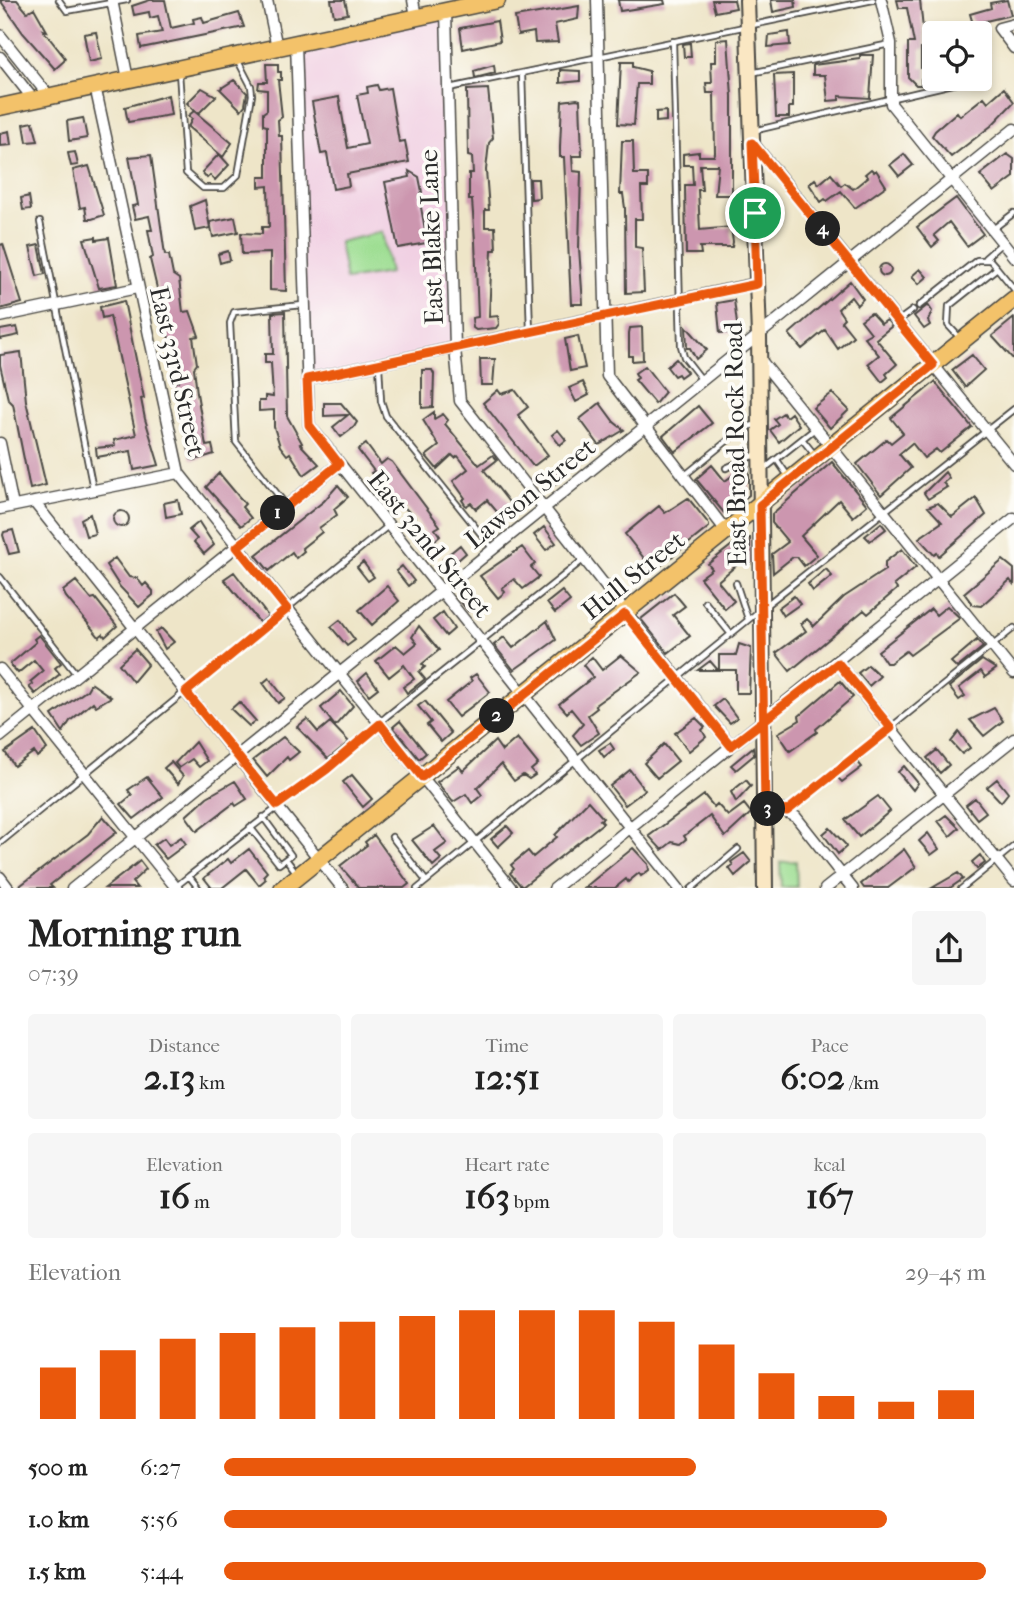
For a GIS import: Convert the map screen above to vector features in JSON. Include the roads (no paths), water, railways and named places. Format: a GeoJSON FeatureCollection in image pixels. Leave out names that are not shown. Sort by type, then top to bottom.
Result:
{"type":"FeatureCollection","features":[{"type":"Feature","properties":{"kind":"main road"},"geometry":{"type":"LineString","coordinates":[[0,107],[496,0]]}},
{"type":"Feature","properties":{"kind":"main road","name":"East Broad Rock Road"},"geometry":{"type":"LineString","coordinates":[[747,0],[759,337],[765,888]]}},
{"type":"Feature","properties":{"kind":"main road","name":"Hull Street"},"geometry":{"type":"LineString","coordinates":[[282,888],[1014,299]]}},
{"type":"Feature","properties":{"kind":"street"},"geometry":{"type":"LineString","coordinates":[[267,0],[277,47]]}},
{"type":"Feature","properties":{"kind":"street"},"geometry":{"type":"LineString","coordinates":[[413,0],[416,17]]}},
{"type":"Feature","properties":{"kind":"street"},"geometry":{"type":"LineString","coordinates":[[597,0],[607,376],[644,428],[727,532]]}},
{"type":"Feature","properties":{"kind":"street"},"geometry":{"type":"LineString","coordinates":[[881,0],[891,43],[890,99],[1014,257]]}},
{"type":"Feature","properties":{"kind":"street"},"geometry":{"type":"LineString","coordinates":[[112,2],[128,79]]}},
{"type":"Feature","properties":{"kind":"street","name":"East Blake Lane"},"geometry":{"type":"LineString","coordinates":[[446,11],[455,348],[460,401],[731,746]]}},
{"type":"Feature","properties":{"kind":"street"},"geometry":{"type":"LineString","coordinates":[[1014,24],[999,29],[1014,48]]}},
{"type":"Feature","properties":{"kind":"street"},"geometry":{"type":"LineString","coordinates":[[0,35],[41,98]]}},
{"type":"Feature","properties":{"kind":"street","name":"East 32nd Street"},"geometry":{"type":"LineString","coordinates":[[296,43],[309,425],[679,888]]}},
{"type":"Feature","properties":{"kind":"street"},"geometry":{"type":"LineString","coordinates":[[0,57],[41,98]]}},
{"type":"Feature","properties":{"kind":"street","name":"East 33rd Street"},"geometry":{"type":"LineString","coordinates":[[95,86],[179,473],[512,888]]}},
{"type":"Feature","properties":{"kind":"street","name":"Lawson Street"},"geometry":{"type":"LineString","coordinates":[[72,888],[1014,130]]}},
{"type":"Feature","properties":{"kind":"street"},"geometry":{"type":"LineString","coordinates":[[752,137],[1014,464]]}},
{"type":"Feature","properties":{"kind":"street"},"geometry":{"type":"LineString","coordinates":[[307,379],[757,284]]}},
{"type":"Feature","properties":{"kind":"street"},"geometry":{"type":"LineString","coordinates":[[0,317],[137,288]]}},
{"type":"Feature","properties":{"kind":"street"},"geometry":{"type":"LineString","coordinates":[[759,358],[1014,673]]}},
{"type":"Feature","properties":{"kind":"street"},"geometry":{"type":"LineString","coordinates":[[0,443],[13,506]]}},
{"type":"Feature","properties":{"kind":"street"},"geometry":{"type":"LineString","coordinates":[[0,737],[339,464]]}},
{"type":"Feature","properties":{"kind":"street"},"geometry":{"type":"LineString","coordinates":[[0,509],[179,473]]}},
{"type":"Feature","properties":{"kind":"street"},"geometry":{"type":"LineString","coordinates":[[34,502],[343,888]]}},
{"type":"Feature","properties":{"kind":"street"},"geometry":{"type":"LineString","coordinates":[[554,888],[838,663],[1014,519]]}},
{"type":"Feature","properties":{"kind":"street"},"geometry":{"type":"LineString","coordinates":[[838,663],[1014,881]]}},
{"type":"Feature","properties":{"kind":"street"},"geometry":{"type":"LineString","coordinates":[[0,669],[175,888]]}},
{"type":"Feature","properties":{"kind":"street"},"geometry":{"type":"LineString","coordinates":[[825,888],[1014,739]]}},
{"type":"Feature","properties":{"kind":"street"},"geometry":{"type":"LineString","coordinates":[[765,808],[787,811],[796,817],[853,888]]}},
{"type":"Feature","properties":{"kind":"street"},"geometry":{"type":"LineString","coordinates":[[0,877],[9,888]]}},
{"type":"Feature","properties":{"kind":"lane"},"geometry":{"type":"LineString","coordinates":[[59,0],[67,11],[127,0]]}},
{"type":"Feature","properties":{"kind":"lane"},"geometry":{"type":"LineString","coordinates":[[447,88],[873,0]]}},
{"type":"Feature","properties":{"kind":"lane"},"geometry":{"type":"LineString","coordinates":[[673,41],[682,352],[702,381]]}},
{"type":"Feature","properties":{"kind":"lane"},"geometry":{"type":"LineString","coordinates":[[750,73],[891,43]]}},
{"type":"Feature","properties":{"kind":"lane"},"geometry":{"type":"LineString","coordinates":[[178,68],[186,173],[203,188],[224,188],[238,176],[251,95],[251,86],[235,56]]}},
{"type":"Feature","properties":{"kind":"lane"},"geometry":{"type":"LineString","coordinates":[[522,73],[530,332]]}},
{"type":"Feature","properties":{"kind":"lane"},"geometry":{"type":"LineString","coordinates":[[752,137],[924,91]]}},
{"type":"Feature","properties":{"kind":"lane"},"geometry":{"type":"LineString","coordinates":[[992,230],[1014,212]]}},
{"type":"Feature","properties":{"kind":"lane"},"geometry":{"type":"LineString","coordinates":[[40,222],[93,490]]}},
{"type":"Feature","properties":{"kind":"lane"},"geometry":{"type":"LineString","coordinates":[[898,321],[1002,243]]}},
{"type":"Feature","properties":{"kind":"lane"},"geometry":{"type":"LineString","coordinates":[[984,258],[997,268],[1014,289]]}},
{"type":"Feature","properties":{"kind":"lane"},"geometry":{"type":"LineString","coordinates":[[963,341],[948,325],[949,306],[997,268]]}},
{"type":"Feature","properties":{"kind":"lane"},"geometry":{"type":"LineString","coordinates":[[287,506],[236,442],[230,323],[234,312],[304,305]]}},
{"type":"Feature","properties":{"kind":"lane"},"geometry":{"type":"LineString","coordinates":[[379,364],[386,416],[493,550]]}},
{"type":"Feature","properties":{"kind":"lane"},"geometry":{"type":"LineString","coordinates":[[417,888],[577,761],[730,633],[1014,409]]}},
{"type":"Feature","properties":{"kind":"lane"},"geometry":{"type":"LineString","coordinates":[[683,477],[743,428],[759,424]]}},
{"type":"Feature","properties":{"kind":"lane"},"geometry":{"type":"LineString","coordinates":[[760,473],[817,428]]}},
{"type":"Feature","properties":{"kind":"lane"},"geometry":{"type":"LineString","coordinates":[[802,439],[818,459]]}},
{"type":"Feature","properties":{"kind":"lane"},"geometry":{"type":"LineString","coordinates":[[726,468],[760,452]]}},
{"type":"Feature","properties":{"kind":"lane"},"geometry":{"type":"LineString","coordinates":[[777,460],[791,480]]}},
{"type":"Feature","properties":{"kind":"lane"},"geometry":{"type":"LineString","coordinates":[[0,843],[389,526]]}},
{"type":"Feature","properties":{"kind":"lane"},"geometry":{"type":"LineString","coordinates":[[175,888],[277,805],[327,769],[583,560]]}},
{"type":"Feature","properties":{"kind":"lane"},"geometry":{"type":"LineString","coordinates":[[0,577],[77,675]]}},
{"type":"Feature","properties":{"kind":"lane"},"geometry":{"type":"LineString","coordinates":[[736,583],[748,620]]}},
{"type":"Feature","properties":{"kind":"lane"},"geometry":{"type":"LineString","coordinates":[[705,602],[730,633]]}},
{"type":"Feature","properties":{"kind":"lane"},"geometry":{"type":"LineString","coordinates":[[787,811],[1014,628]]}},
{"type":"Feature","properties":{"kind":"lane"},"geometry":{"type":"LineString","coordinates":[[250,827],[279,864],[286,859],[291,855],[263,817]]}},
{"type":"Feature","properties":{"kind":"lane"},"geometry":{"type":"LineString","coordinates":[[391,837],[426,881]]}},
{"type":"Feature","properties":{"kind":"lane"},"geometry":{"type":"LineString","coordinates":[[961,888],[1014,846]]}},
{"type":"Feature","properties":{"kind":"lane"},"geometry":{"type":"LineString","coordinates":[[691,888],[738,849]]}},
{"type":"Feature","properties":{"kind":"lane"},"geometry":{"type":"LineString","coordinates":[[286,859],[298,876]]}},
{"type":"Feature","properties":{"kind":"lane"},"geometry":{"type":"LineString","coordinates":[[189,876],[199,888]]}}]}
